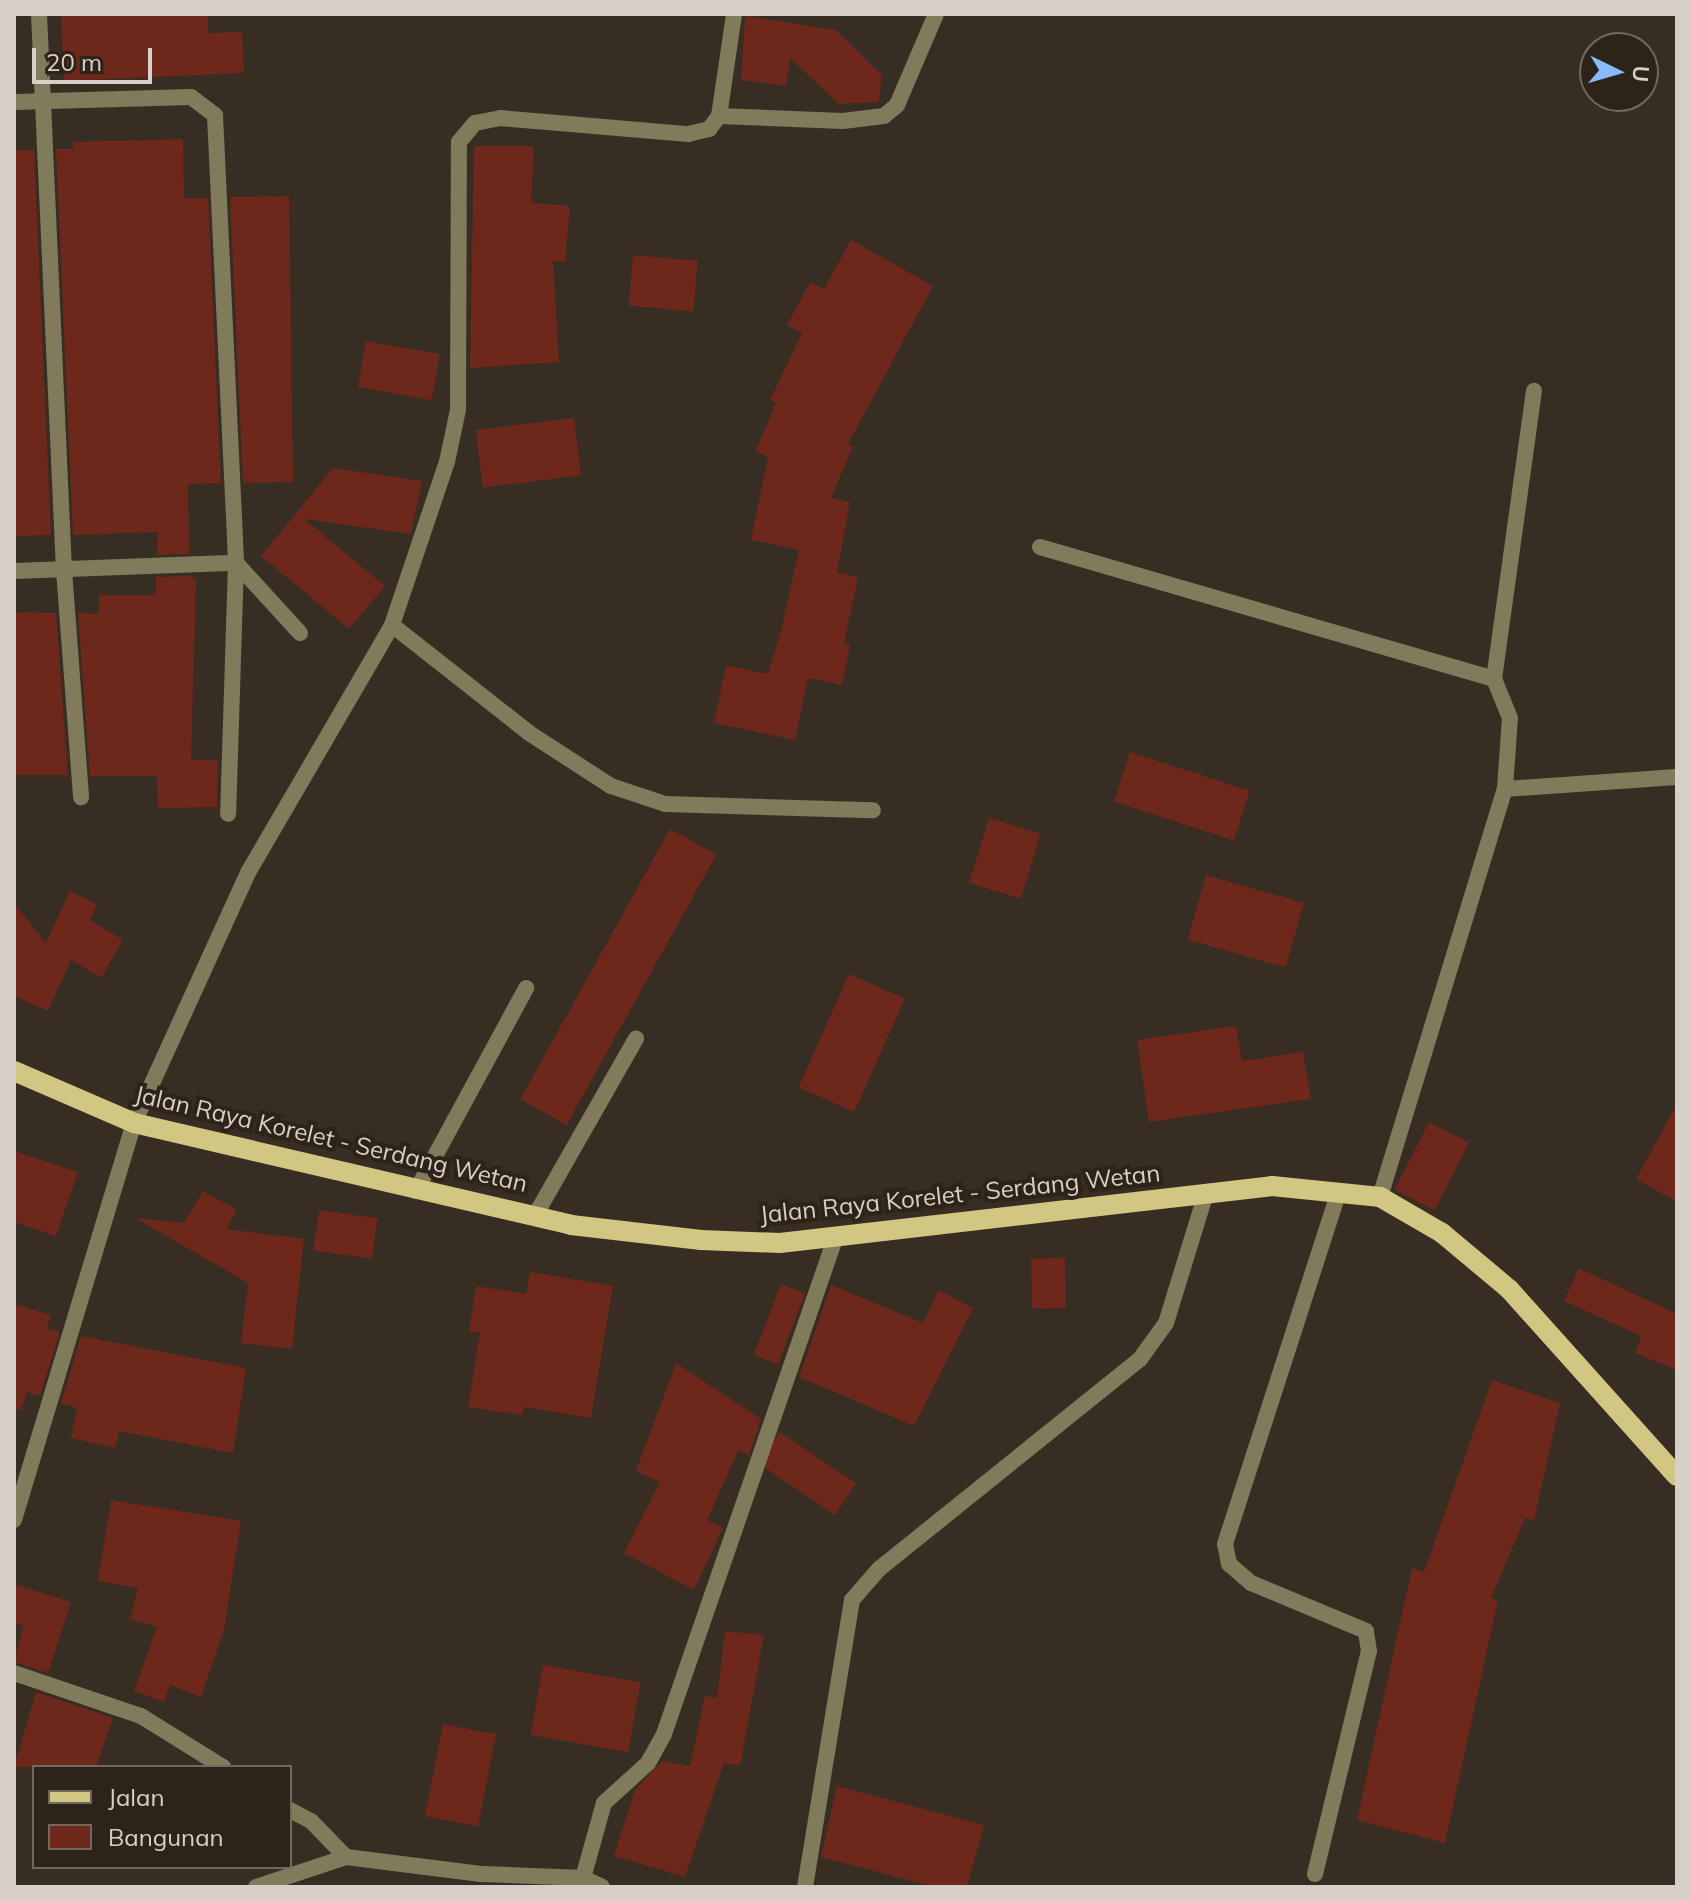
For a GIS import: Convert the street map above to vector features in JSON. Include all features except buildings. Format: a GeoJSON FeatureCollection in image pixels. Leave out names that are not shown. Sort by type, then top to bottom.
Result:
{"type":"FeatureCollection","features":[{"type":"Feature","properties":{"kind":"main road","name":"Jalan Raya Korelet - Serdang Wetan"},"geometry":{"type":"LineString","coordinates":[[14,1071],[134,1123],[416,1191],[536,1214],[571,1225],[701,1240],[780,1243],[1272,1186],[1380,1197],[1442,1233],[1509,1289],[1677,1476]]}},
{"type":"Feature","properties":{"kind":"street"},"geometry":{"type":"LineString","coordinates":[[39,14],[64,570],[81,797]]}},
{"type":"Feature","properties":{"kind":"street"},"geometry":{"type":"LineString","coordinates":[[14,1520],[134,1123],[249,871],[392,625],[455,435],[462,135],[475,123],[500,118],[688,134],[709,129],[719,116],[734,14]]}},
{"type":"Feature","properties":{"kind":"street"},"geometry":{"type":"LineString","coordinates":[[719,116],[843,121],[884,116],[897,105],[936,14]]}},
{"type":"Feature","properties":{"kind":"street"},"geometry":{"type":"LineString","coordinates":[[14,102],[191,97],[215,115],[236,563],[228,814]]}},
{"type":"Feature","properties":{"kind":"street"},"geometry":{"type":"LineString","coordinates":[[1380,1197],[1505,789],[1510,718],[1494,679],[1534,391]]}},
{"type":"Feature","properties":{"kind":"street"},"geometry":{"type":"LineString","coordinates":[[1040,547],[1494,679]]}},
{"type":"Feature","properties":{"kind":"street"},"geometry":{"type":"LineString","coordinates":[[14,571],[236,563],[300,633]]}},
{"type":"Feature","properties":{"kind":"street"},"geometry":{"type":"LineString","coordinates":[[392,625],[529,733],[611,786],[665,804],[873,810]]}},
{"type":"Feature","properties":{"kind":"street"},"geometry":{"type":"LineString","coordinates":[[1505,789],[1677,777]]}},
{"type":"Feature","properties":{"kind":"street"},"geometry":{"type":"LineString","coordinates":[[416,1191],[526,988]]}},
{"type":"Feature","properties":{"kind":"street"},"geometry":{"type":"LineString","coordinates":[[536,1214],[636,1039]]}},
{"type":"Feature","properties":{"kind":"street"},"geometry":{"type":"LineString","coordinates":[[1315,1874],[1369,1651],[1366,1631],[1251,1583],[1229,1564],[1225,1544],[1339,1192]]}},
{"type":"Feature","properties":{"kind":"street"},"geometry":{"type":"LineString","coordinates":[[805,1887],[852,1600],[879,1569],[1140,1359],[1166,1323],[1206,1193]]}},
{"type":"Feature","properties":{"kind":"street"},"geometry":{"type":"LineString","coordinates":[[583,1878],[604,1803],[648,1763],[664,1734],[836,1236]]}},
{"type":"Feature","properties":{"kind":"street"},"geometry":{"type":"LineString","coordinates":[[14,1673],[141,1716],[220,1765]]}},
{"type":"Feature","properties":{"kind":"street"},"geometry":{"type":"LineString","coordinates":[[292,1811],[311,1821],[346,1857]]}},
{"type":"Feature","properties":{"kind":"street"},"geometry":{"type":"LineString","coordinates":[[256,1887],[346,1857],[481,1874],[583,1878],[602,1887]]}}]}
